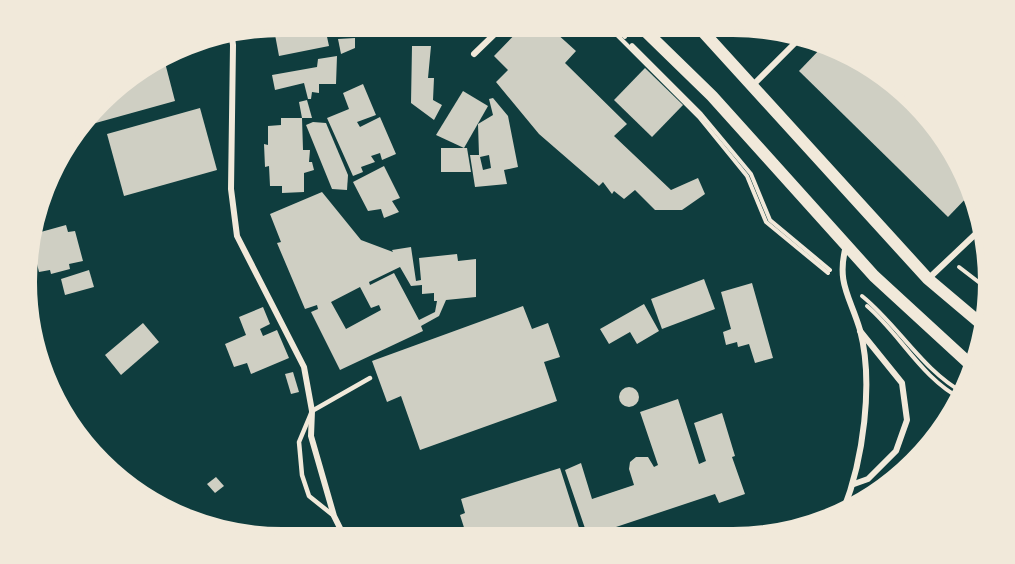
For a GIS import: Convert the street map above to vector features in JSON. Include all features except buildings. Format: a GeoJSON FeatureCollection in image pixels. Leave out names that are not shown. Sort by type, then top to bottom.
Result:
{"type":"FeatureCollection","features":[{"type":"Feature","properties":{"kind":"main road"},"geometry":{"type":"LineString","coordinates":[[648,33],[712,96],[846,246],[934,334],[969,363]]}},
{"type":"Feature","properties":{"kind":"main road"},"geometry":{"type":"LineString","coordinates":[[704,33],[928,279],[979,322]]}},
{"type":"Feature","properties":{"kind":"street"},"geometry":{"type":"LineString","coordinates":[[474,54],[496,33]]}},
{"type":"Feature","properties":{"kind":"street"},"geometry":{"type":"LineString","coordinates":[[232,38],[231,189],[237,236],[304,367],[312,411],[311,436],[334,516],[342,531]]}},
{"type":"Feature","properties":{"kind":"street"},"geometry":{"type":"LineString","coordinates":[[752,86],[797,41]]}},
{"type":"Feature","properties":{"kind":"street"},"geometry":{"type":"LineString","coordinates":[[928,279],[977,233]]}},
{"type":"Feature","properties":{"kind":"street"},"geometry":{"type":"LineString","coordinates":[[846,246],[841,263],[841,279],[860,331],[867,402],[854,484],[846,504]]}},
{"type":"Feature","properties":{"kind":"street"},"geometry":{"type":"LineString","coordinates":[[854,484],[868,479],[896,451],[907,420],[902,383],[860,331]]}},
{"type":"Feature","properties":{"kind":"lane"},"geometry":{"type":"LineString","coordinates":[[334,516],[309,496],[302,474],[299,442],[312,411],[370,378]]}},
{"type":"Feature","properties":{"kind":"path"},"geometry":{"type":"LineString","coordinates":[[615,33],[699,117],[747,176],[766,222],[828,273]]}},
{"type":"Feature","properties":{"kind":"path"},"geometry":{"type":"LineString","coordinates":[[620,33],[701,114],[751,174],[770,220],[878,309],[927,363],[958,388]]}},
{"type":"Feature","properties":{"kind":"path"},"geometry":{"type":"LineString","coordinates":[[950,259],[982,284]]}},
{"type":"Feature","properties":{"kind":"path"},"geometry":{"type":"LineString","coordinates":[[853,294],[875,313],[923,368],[955,395]]}}]}
